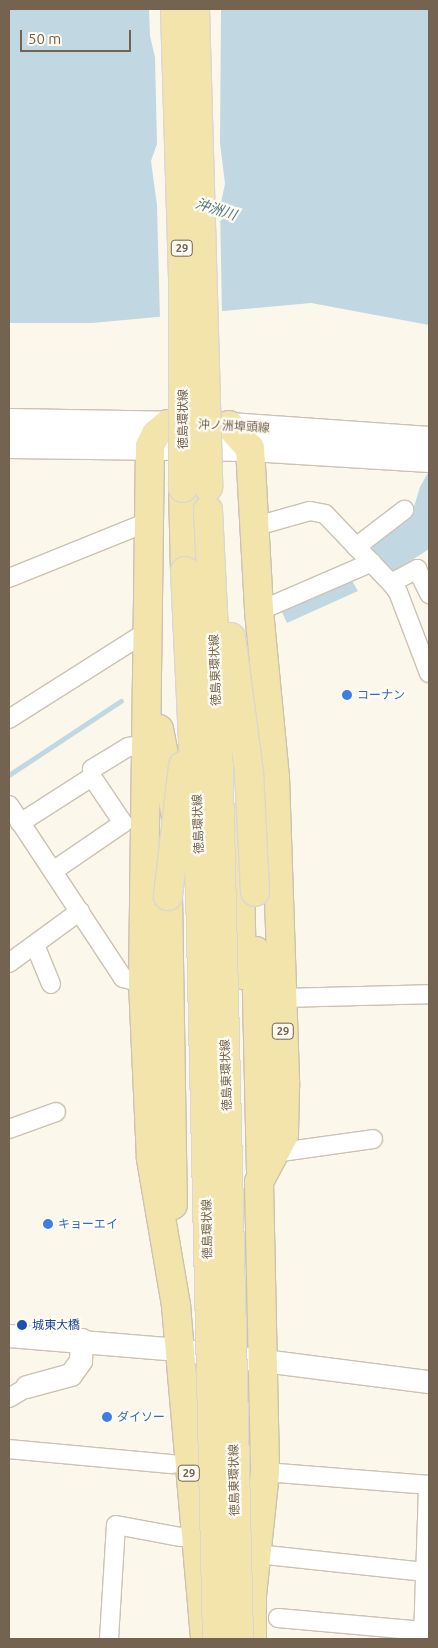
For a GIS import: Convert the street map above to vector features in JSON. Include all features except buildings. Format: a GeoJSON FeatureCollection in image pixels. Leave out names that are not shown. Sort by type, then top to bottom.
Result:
{"type":"FeatureCollection","features":[{"type":"Feature","properties":{"kind":"main road","name":"徳島環状線"},"geometry":{"type":"LineString","coordinates":[[175,9],[183,284],[185,571],[200,881],[217,1639]]}},
{"type":"Feature","properties":{"kind":"main road","name":"徳島環状線"},"geometry":{"type":"LineString","coordinates":[[195,9],[208,499]]}},
{"type":"Feature","properties":{"kind":"main road","name":"沖ノ洲埠頭線"},"geometry":{"type":"LineString","coordinates":[[9,421],[229,425],[429,452]]}},
{"type":"Feature","properties":{"kind":"main road","name":"徳島環状線"},"geometry":{"type":"LineString","coordinates":[[150,446],[156,434],[168,424]]}},
{"type":"Feature","properties":{"kind":"main road"},"geometry":{"type":"LineString","coordinates":[[229,425],[250,448]]}},
{"type":"Feature","properties":{"kind":"main road","name":"沖ノ洲埠頭線"},"geometry":{"type":"LineString","coordinates":[[9,445],[429,452]]}},
{"type":"Feature","properties":{"kind":"main road","name":"29"},"geometry":{"type":"LineString","coordinates":[[150,446],[143,983],[152,1159],[176,1306]]}},
{"type":"Feature","properties":{"kind":"main road","name":"29"},"geometry":{"type":"LineString","coordinates":[[250,448],[253,527],[276,777],[282,998],[284,1135],[268,1163]]}},
{"type":"Feature","properties":{"kind":"main road","name":"29"},"geometry":{"type":"LineString","coordinates":[[208,499],[226,585],[249,772],[268,1163],[259,1260],[264,1361],[265,1472],[257,1554],[252,1639]]}},
{"type":"Feature","properties":{"kind":"main road","name":"徳島東環状線"},"geometry":{"type":"LineString","coordinates":[[208,499],[217,706],[239,1639]]}},
{"type":"Feature","properties":{"kind":"main road","name":"29"},"geometry":{"type":"LineString","coordinates":[[185,571],[189,692],[168,896],[178,1350],[205,1639]]}},
{"type":"Feature","properties":{"kind":"main road"},"geometry":{"type":"LineString","coordinates":[[234,1446],[244,1162],[239,818],[259,680],[260,615]]}},
{"type":"Feature","properties":{"kind":"main road"},"geometry":{"type":"LineString","coordinates":[[149,630],[156,713],[178,838],[185,976],[191,1330],[214,1572]]}},
{"type":"Feature","properties":{"kind":"street"},"geometry":{"type":"LineString","coordinates":[[356,547],[404,510]]}},
{"type":"Feature","properties":{"kind":"street"},"geometry":{"type":"LineString","coordinates":[[253,527],[310,511],[325,514],[392,582],[429,673]]}},
{"type":"Feature","properties":{"kind":"street"},"geometry":{"type":"LineString","coordinates":[[9,578],[150,521]]}},
{"type":"Feature","properties":{"kind":"street"},"geometry":{"type":"LineString","coordinates":[[260,615],[372,562]]}},
{"type":"Feature","properties":{"kind":"street"},"geometry":{"type":"LineString","coordinates":[[392,582],[417,569],[429,594]]}},
{"type":"Feature","properties":{"kind":"street"},"geometry":{"type":"LineString","coordinates":[[9,719],[149,630]]}},
{"type":"Feature","properties":{"kind":"street"},"geometry":{"type":"LineString","coordinates":[[53,871],[123,823],[92,777],[92,769],[128,747],[147,744]]}},
{"type":"Feature","properties":{"kind":"street"},"geometry":{"type":"LineString","coordinates":[[20,823],[92,777]]}},
{"type":"Feature","properties":{"kind":"street"},"geometry":{"type":"LineString","coordinates":[[9,805],[123,978],[143,983]]}},
{"type":"Feature","properties":{"kind":"street"},"geometry":{"type":"LineString","coordinates":[[9,963],[80,911]]}},
{"type":"Feature","properties":{"kind":"street"},"geometry":{"type":"LineString","coordinates":[[35,945],[50,984]]}},
{"type":"Feature","properties":{"kind":"street"},"geometry":{"type":"LineString","coordinates":[[282,998],[429,994]]}},
{"type":"Feature","properties":{"kind":"street"},"geometry":{"type":"LineString","coordinates":[[9,1129],[56,1112]]}},
{"type":"Feature","properties":{"kind":"street"},"geometry":{"type":"LineString","coordinates":[[268,1163],[373,1138]]}},
{"type":"Feature","properties":{"kind":"street"},"geometry":{"type":"LineString","coordinates":[[9,1336],[82,1340],[178,1350],[429,1382]]}},
{"type":"Feature","properties":{"kind":"street"},"geometry":{"type":"LineString","coordinates":[[18,1392],[71,1375],[81,1361],[82,1340]]}},
{"type":"Feature","properties":{"kind":"street"},"geometry":{"type":"LineString","coordinates":[[9,1449],[172,1464]]}},
{"type":"Feature","properties":{"kind":"street"},"geometry":{"type":"LineString","coordinates":[[265,1472],[429,1485],[425,1572],[425,1629],[278,1618]]}},
{"type":"Feature","properties":{"kind":"street"},"geometry":{"type":"LineString","coordinates":[[110,1639],[116,1525],[181,1537],[194,1535]]}},
{"type":"Feature","properties":{"kind":"street"},"geometry":{"type":"LineString","coordinates":[[257,1554],[425,1572]]}},
{"type":"Feature","properties":{"kind":"water","name":"沖洲川"},"geometry":{"type":"Polygon","coordinates":[[[9,9],[429,9],[429,325],[311,303],[92,323],[9,323],[9,9]]]}},
{"type":"Feature","properties":{"kind":"water"},"geometry":{"type":"Polygon","coordinates":[[[429,471],[429,549],[392,573],[372,550],[376,538],[412,513],[420,487],[429,471]]]}},
{"type":"Feature","properties":{"kind":"water"},"geometry":{"type":"Polygon","coordinates":[[[351,579],[358,591],[287,623],[281,610],[351,579]]]}},
{"type":"Feature","properties":{"kind":"pier"},"geometry":{"type":"Polygon","coordinates":[[[149,9],[221,9],[220,143],[225,184],[220,207],[222,313],[160,319],[157,205],[151,161],[157,144],[155,57],[150,36],[149,9]]]}},
{"type":"Feature","properties":{"kind":"waterway"},"geometry":{"type":"LineString","coordinates":[[9,775],[121,701]]}},
{"type":"Feature","properties":{"kind":"place","name":"コーナン"},"geometry":{"type":"Point","coordinates":[347,695]}},
{"type":"Feature","properties":{"kind":"place","name":"キョーエイ"},"geometry":{"type":"Point","coordinates":[48,1224]}},
{"type":"Feature","properties":{"kind":"place","name":"城東大橋"},"geometry":{"type":"Point","coordinates":[22,1325]}},
{"type":"Feature","properties":{"kind":"place","name":"ダイソー"},"geometry":{"type":"Point","coordinates":[107,1417]}}]}
